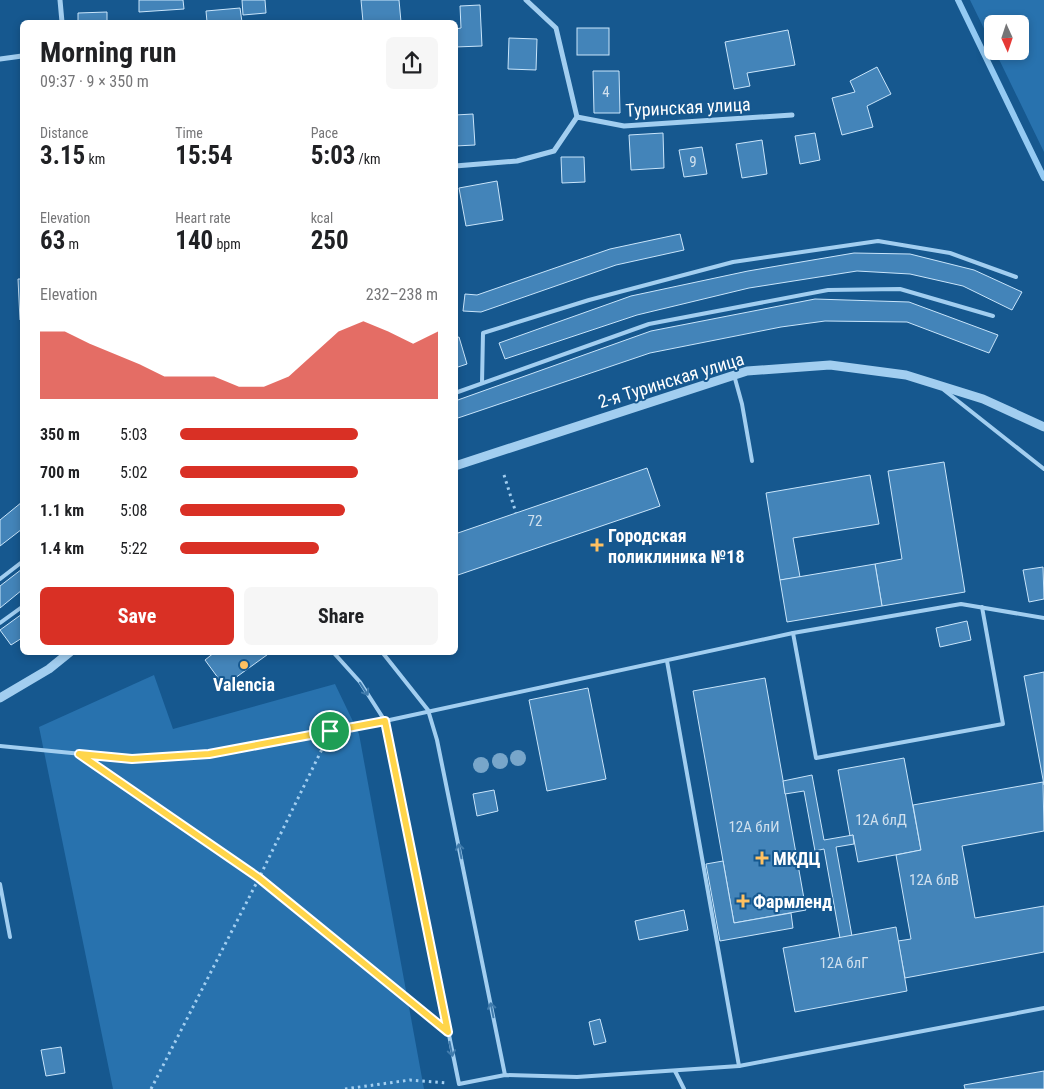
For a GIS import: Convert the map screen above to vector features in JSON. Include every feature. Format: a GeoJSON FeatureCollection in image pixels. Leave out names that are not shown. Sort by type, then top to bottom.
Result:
{"type":"FeatureCollection","features":[{"type":"Feature","properties":{"kind":"street"},"geometry":{"type":"LineString","coordinates":[[60,0],[62,20]]}},
{"type":"Feature","properties":{"kind":"street"},"geometry":{"type":"LineString","coordinates":[[458,166],[517,161],[554,151],[577,117],[556,28],[526,0]]}},
{"type":"Feature","properties":{"kind":"street"},"geometry":{"type":"LineString","coordinates":[[0,59],[20,56]]}},
{"type":"Feature","properties":{"kind":"street","name":"Туринская улица"},"geometry":{"type":"LineString","coordinates":[[577,117],[624,126],[792,115]]}},
{"type":"Feature","properties":{"kind":"street","name":"2-я Туринская улица"},"geometry":{"type":"LineString","coordinates":[[458,465],[747,371],[830,365],[906,375],[983,399],[1044,427]]}},
{"type":"Feature","properties":{"kind":"street"},"geometry":{"type":"LineString","coordinates":[[0,698],[49,669],[66,655]]}},
{"type":"Feature","properties":{"kind":"lane"},"geometry":{"type":"LineString","coordinates":[[482,384],[483,333],[599,297],[732,262],[878,241],[950,252],[1016,277]]}},
{"type":"Feature","properties":{"kind":"lane"},"geometry":{"type":"LineString","coordinates":[[458,392],[649,324],[828,290],[900,289],[994,316]]}},
{"type":"Feature","properties":{"kind":"lane"},"geometry":{"type":"LineString","coordinates":[[734,375],[742,404],[752,461]]}},
{"type":"Feature","properties":{"kind":"lane"},"geometry":{"type":"LineString","coordinates":[[936,384],[1044,470]]}},
{"type":"Feature","properties":{"kind":"lane"},"geometry":{"type":"LineString","coordinates":[[0,579],[20,564]]}},
{"type":"Feature","properties":{"kind":"lane"},"geometry":{"type":"LineString","coordinates":[[0,746],[132,759],[209,754],[385,721],[428,710],[793,633],[960,604],[1044,618]]}},
{"type":"Feature","properties":{"kind":"lane"},"geometry":{"type":"LineString","coordinates":[[793,633],[816,758],[1003,724],[982,607]]}},
{"type":"Feature","properties":{"kind":"lane"},"geometry":{"type":"LineString","coordinates":[[0,623],[20,608]]}},
{"type":"Feature","properties":{"kind":"lane"},"geometry":{"type":"LineString","coordinates":[[336,655],[360,682],[385,721],[458,1084],[505,1075],[577,1077],[739,1066],[1044,1008]]}},
{"type":"Feature","properties":{"kind":"lane"},"geometry":{"type":"LineString","coordinates":[[384,655],[428,710],[437,740],[505,1075]]}},
{"type":"Feature","properties":{"kind":"lane"},"geometry":{"type":"LineString","coordinates":[[666,661],[739,1066]]}},
{"type":"Feature","properties":{"kind":"lane"},"geometry":{"type":"LineString","coordinates":[[0,884],[10,937]]}},
{"type":"Feature","properties":{"kind":"lane"},"geometry":{"type":"LineString","coordinates":[[676,1071],[684,1089]]}},
{"type":"Feature","properties":{"kind":"path"},"geometry":{"type":"LineString","coordinates":[[504,475],[516,514]]}},
{"type":"Feature","properties":{"kind":"path"},"geometry":{"type":"LineString","coordinates":[[151,1089],[259,878],[330,731]]}},
{"type":"Feature","properties":{"kind":"path"},"geometry":{"type":"LineString","coordinates":[[79,754],[259,878],[448,1032]]}},
{"type":"Feature","properties":{"kind":"path"},"geometry":{"type":"LineString","coordinates":[[345,1089],[410,1080],[458,1084]]}},
{"type":"Feature","properties":{"kind":"shaded area"},"geometry":{"type":"Polygon","coordinates":[[[970,0],[1044,0],[1044,152],[999,60],[1029,60],[1029,15],[984,15],[984,29],[970,0]]]}},
{"type":"Feature","properties":{"kind":"shaded area"},"geometry":{"type":"Polygon","coordinates":[[[154,675],[173,729],[335,684],[359,734],[424,1089],[113,1089],[39,727],[154,675]]]}},
{"type":"Feature","properties":{"kind":"building"},"geometry":{"type":"Polygon","coordinates":[[[139,0],[183,0],[184,9],[139,12],[139,0]]]}},
{"type":"Feature","properties":{"kind":"building"},"geometry":{"type":"Polygon","coordinates":[[[242,0],[265,0],[266,13],[243,15],[242,0]]]}},
{"type":"Feature","properties":{"kind":"building"},"geometry":{"type":"Polygon","coordinates":[[[361,0],[399,0],[401,20],[363,20],[361,0]]]}},
{"type":"Feature","properties":{"kind":"building"},"geometry":{"type":"Polygon","coordinates":[[[480,5],[482,46],[458,47],[458,28],[461,28],[460,6],[480,5]]]}},
{"type":"Feature","properties":{"kind":"building"},"geometry":{"type":"Polygon","coordinates":[[[240,8],[242,20],[207,20],[206,11],[240,8]]]}},
{"type":"Feature","properties":{"kind":"building"},"geometry":{"type":"Polygon","coordinates":[[[107,12],[107,20],[78,20],[78,13],[107,12]]]}},
{"type":"Feature","properties":{"kind":"building"},"geometry":{"type":"Polygon","coordinates":[[[577,28],[609,28],[609,55],[577,55],[577,28]]]}},
{"type":"Feature","properties":{"kind":"building"},"geometry":{"type":"Polygon","coordinates":[[[788,30],[795,65],[747,73],[750,86],[734,89],[725,42],[788,30]]]}},
{"type":"Feature","properties":{"kind":"building"},"geometry":{"type":"Polygon","coordinates":[[[509,38],[537,39],[536,70],[508,69],[509,38]]]}},
{"type":"Feature","properties":{"kind":"building"},"geometry":{"type":"Polygon","coordinates":[[[877,67],[891,94],[867,106],[873,127],[842,135],[832,98],[855,92],[850,81],[877,67]]]}},
{"type":"Feature","properties":{"kind":"building"},"geometry":{"type":"Polygon","coordinates":[[[593,71],[619,71],[620,113],[594,113],[593,71]]]}},
{"type":"Feature","properties":{"kind":"building"},"geometry":{"type":"Polygon","coordinates":[[[473,114],[475,145],[458,146],[458,115],[473,114]]]}},
{"type":"Feature","properties":{"kind":"building"},"geometry":{"type":"Polygon","coordinates":[[[663,133],[664,168],[631,170],[629,135],[663,133]]]}},
{"type":"Feature","properties":{"kind":"building"},"geometry":{"type":"Polygon","coordinates":[[[815,133],[820,160],[800,164],[795,136],[815,133]]]}},
{"type":"Feature","properties":{"kind":"building"},"geometry":{"type":"Polygon","coordinates":[[[762,140],[767,174],[742,178],[736,144],[762,140]]]}},
{"type":"Feature","properties":{"kind":"building"},"geometry":{"type":"Polygon","coordinates":[[[702,147],[707,174],[684,177],[679,150],[702,147]]]}},
{"type":"Feature","properties":{"kind":"building"},"geometry":{"type":"Polygon","coordinates":[[[561,157],[584,157],[585,182],[562,183],[561,157]]]}},
{"type":"Feature","properties":{"kind":"building"},"geometry":{"type":"Polygon","coordinates":[[[497,181],[503,220],[466,226],[459,188],[497,181]]]}},
{"type":"Feature","properties":{"kind":"building"},"geometry":{"type":"Polygon","coordinates":[[[680,234],[684,250],[616,265],[481,312],[463,311],[465,294],[477,295],[610,249],[680,234]]]}},
{"type":"Feature","properties":{"kind":"building"},"geometry":{"type":"Polygon","coordinates":[[[854,253],[910,254],[974,270],[1022,292],[1012,310],[963,286],[910,274],[857,271],[749,288],[637,315],[505,359],[499,343],[631,296],[748,271],[854,253]]]}},
{"type":"Feature","properties":{"kind":"building"},"geometry":{"type":"Polygon","coordinates":[[[18,279],[20,279],[20,320],[18,279]]]}},
{"type":"Feature","properties":{"kind":"building"},"geometry":{"type":"Polygon","coordinates":[[[815,299],[909,302],[998,335],[989,353],[907,322],[825,321],[781,327],[650,353],[458,418],[458,400],[651,331],[815,299]]]}},
{"type":"Feature","properties":{"kind":"building"},"geometry":{"type":"Polygon","coordinates":[[[458,337],[467,364],[458,367],[458,337]]]}},
{"type":"Feature","properties":{"kind":"building"},"geometry":{"type":"Polygon","coordinates":[[[944,462],[965,592],[882,606],[875,564],[902,559],[888,471],[944,462]]]}},
{"type":"Feature","properties":{"kind":"building"},"geometry":{"type":"Polygon","coordinates":[[[647,468],[660,506],[458,575],[458,533],[647,468]]]}},
{"type":"Feature","properties":{"kind":"building"},"geometry":{"type":"Polygon","coordinates":[[[870,475],[879,524],[793,538],[800,577],[780,580],[766,493],[870,475]]]}},
{"type":"Feature","properties":{"kind":"building"},"geometry":{"type":"Polygon","coordinates":[[[20,504],[20,531],[0,546],[0,520],[20,504]]]}},
{"type":"Feature","properties":{"kind":"building"},"geometry":{"type":"Polygon","coordinates":[[[875,564],[882,606],[787,622],[780,580],[875,564]]]}},
{"type":"Feature","properties":{"kind":"building"},"geometry":{"type":"Polygon","coordinates":[[[1043,567],[1044,599],[1029,602],[1023,570],[1043,567]]]}},
{"type":"Feature","properties":{"kind":"building"},"geometry":{"type":"Polygon","coordinates":[[[20,571],[20,592],[0,608],[0,586],[20,571]]]}},
{"type":"Feature","properties":{"kind":"building"},"geometry":{"type":"Polygon","coordinates":[[[20,615],[20,639],[11,645],[0,630],[20,615]]]}},
{"type":"Feature","properties":{"kind":"building"},"geometry":{"type":"Polygon","coordinates":[[[967,621],[971,640],[940,647],[936,628],[967,621]]]}},
{"type":"Feature","properties":{"kind":"building"},"geometry":{"type":"Polygon","coordinates":[[[211,655],[267,655],[224,686],[205,660],[211,655]]]}},
{"type":"Feature","properties":{"kind":"building"},"geometry":{"type":"Polygon","coordinates":[[[1044,672],[1044,785],[1024,676],[1044,672]]]}},
{"type":"Feature","properties":{"kind":"building"},"geometry":{"type":"Polygon","coordinates":[[[765,678],[806,910],[734,923],[693,691],[765,678]]]}},
{"type":"Feature","properties":{"kind":"building"},"geometry":{"type":"Polygon","coordinates":[[[588,688],[606,779],[547,791],[529,700],[588,688]]]}},
{"type":"Feature","properties":{"kind":"building"},"geometry":{"type":"Polygon","coordinates":[[[904,758],[921,850],[858,862],[853,835],[850,836],[838,770],[904,758]]]}},
{"type":"Feature","properties":{"kind":"building"},"geometry":{"type":"Polygon","coordinates":[[[812,775],[824,840],[853,835],[854,844],[836,847],[852,936],[840,938],[824,849],[815,851],[804,791],[785,794],[783,781],[812,775]]]}},
{"type":"Feature","properties":{"kind":"building"},"geometry":{"type":"Polygon","coordinates":[[[1043,782],[1044,831],[962,846],[975,918],[1044,906],[1044,952],[905,978],[898,941],[911,939],[896,855],[921,850],[913,805],[1043,782]]]}},
{"type":"Feature","properties":{"kind":"building"},"geometry":{"type":"Polygon","coordinates":[[[494,790],[498,811],[477,816],[473,794],[494,790]]]}},
{"type":"Feature","properties":{"kind":"building"},"geometry":{"type":"Polygon","coordinates":[[[723,861],[734,923],[791,913],[793,928],[720,941],[706,864],[723,861]]]}},
{"type":"Feature","properties":{"kind":"building"},"geometry":{"type":"Polygon","coordinates":[[[684,910],[688,930],[639,940],[635,921],[684,910]]]}},
{"type":"Feature","properties":{"kind":"building"},"geometry":{"type":"Polygon","coordinates":[[[896,927],[907,991],[795,1012],[783,948],[896,927]]]}},
{"type":"Feature","properties":{"kind":"building"},"geometry":{"type":"Polygon","coordinates":[[[600,1019],[606,1042],[594,1045],[589,1022],[600,1019]]]}},
{"type":"Feature","properties":{"kind":"building"},"geometry":{"type":"Polygon","coordinates":[[[61,1047],[65,1073],[46,1076],[41,1050],[61,1047]]]}},
{"type":"Feature","properties":{"kind":"building"},"geometry":{"type":"Polygon","coordinates":[[[1044,1071],[1044,1089],[965,1089],[964,1085],[1044,1071]]]}},
{"type":"Feature","properties":{"kind":"waterway"},"geometry":{"type":"LineString","coordinates":[[958,0],[1044,178]]}},
{"type":"Feature","properties":{"kind":"place","name":"Городская поликлиника №18"},"geometry":{"type":"Point","coordinates":[597,545]}},
{"type":"Feature","properties":{"kind":"place","name":"Valencia"},"geometry":{"type":"Point","coordinates":[244,665]}},
{"type":"Feature","properties":{"kind":"place","name":"МКДЦ"},"geometry":{"type":"Point","coordinates":[762,858]}},
{"type":"Feature","properties":{"kind":"place","name":"Фармленд"},"geometry":{"type":"Point","coordinates":[743,901]}},
{"type":"Feature","properties":{"kind":"route"},"geometry":{"type":"LineString","coordinates":[[385,721],[448,1032],[259,878],[79,754],[132,759],[209,754],[330,731],[385,721]]}}]}
